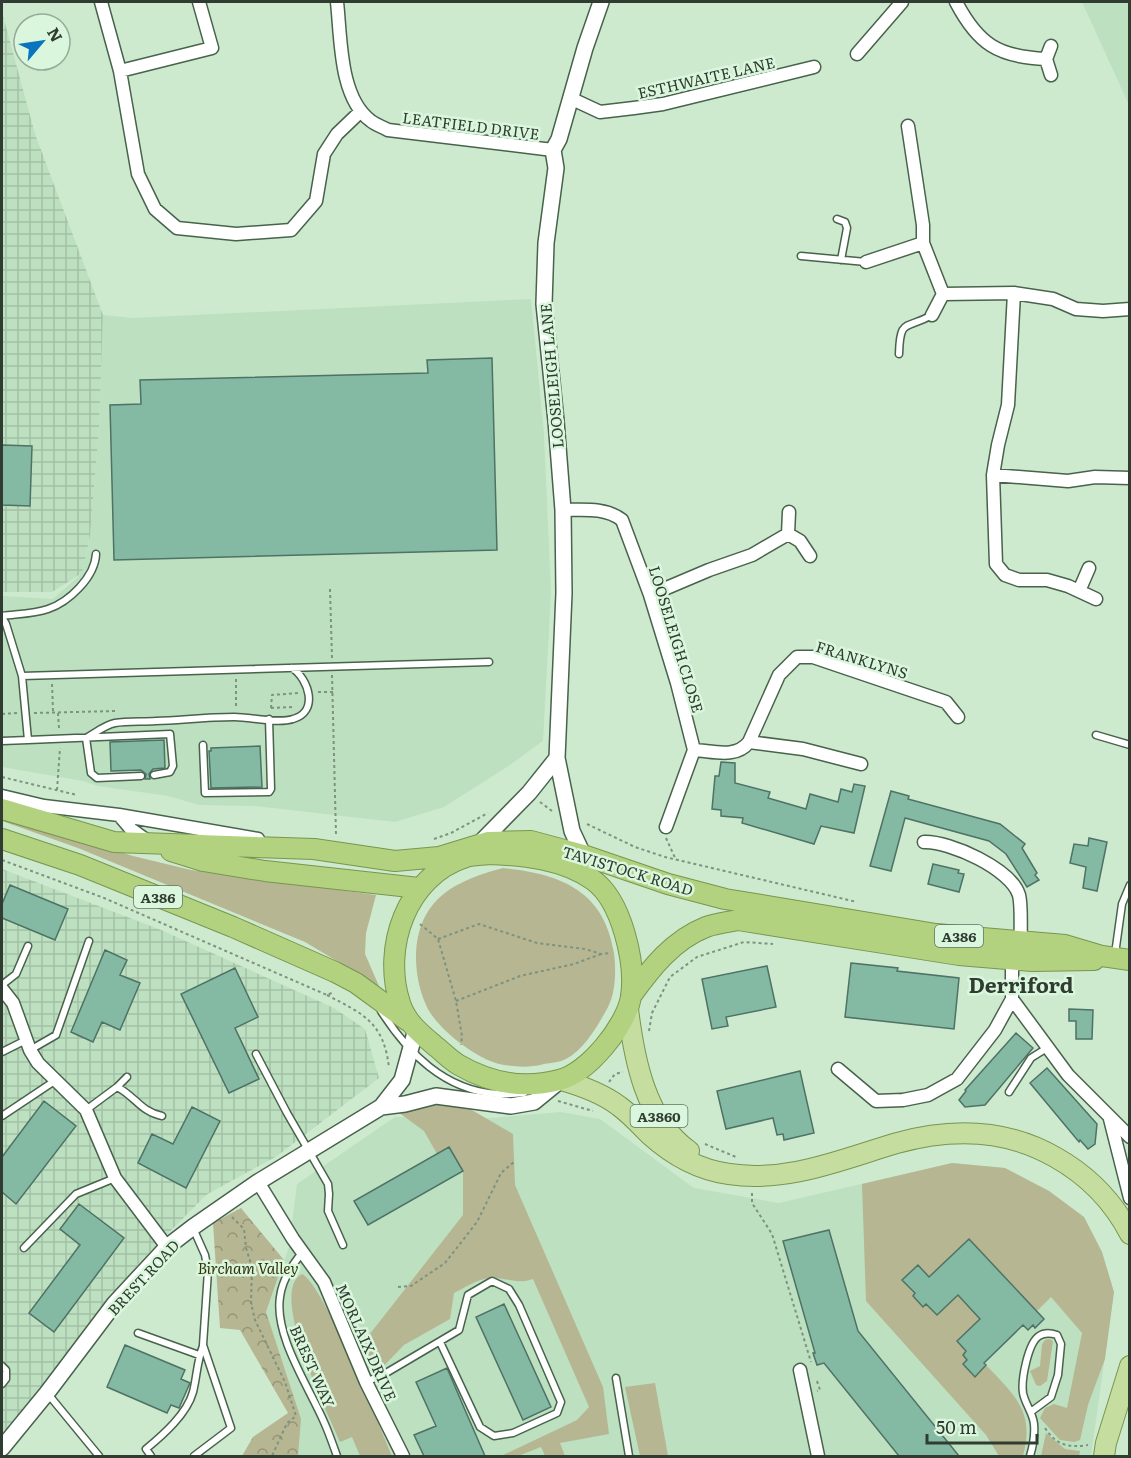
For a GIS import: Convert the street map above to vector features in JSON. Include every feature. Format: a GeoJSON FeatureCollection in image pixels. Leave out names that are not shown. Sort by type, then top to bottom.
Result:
{"type":"FeatureCollection","features":[{"type":"Feature","properties":{"kind":"highway","name":"TAVISTOCK ROAD"},"geometry":{"type":"LineString","coordinates":[[2,809],[114,842],[314,849],[395,861],[472,851],[498,841],[531,841],[583,855],[668,884],[725,899],[1016,951],[1092,961],[1115,958]]}},
{"type":"Feature","properties":{"kind":"highway","name":"A386"},"geometry":{"type":"LineString","coordinates":[[2,839],[80,865],[233,927],[335,972],[364,989],[412,1025]]}},
{"type":"Feature","properties":{"kind":"highway","name":"TAVISTOCK ROAD"},"geometry":{"type":"LineString","coordinates":[[152,844],[203,861],[265,871],[419,888]]}},
{"type":"Feature","properties":{"kind":"highway"},"geometry":{"type":"LineString","coordinates":[[561,1080],[527,1085],[509,1084],[487,1078],[458,1065],[412,1025],[401,1005],[394,965],[403,914],[419,888],[472,851],[528,856],[571,868],[594,881],[606,894],[624,931],[631,968],[629,1002]]}},
{"type":"Feature","properties":{"kind":"highway","name":"TAVISTOCK ROAD"},"geometry":{"type":"LineString","coordinates":[[561,1080],[588,1063],[603,1050],[629,1002],[657,962],[680,942],[707,926],[738,920],[959,955],[1016,951]]}},
{"type":"Feature","properties":{"kind":"main road","name":"A3860"},"geometry":{"type":"LineString","coordinates":[[629,1002],[637,1069],[663,1125],[673,1138],[695,1155],[708,1162],[751,1175]]}},
{"type":"Feature","properties":{"kind":"main road","name":"A3860"},"geometry":{"type":"LineString","coordinates":[[561,1080],[578,1084],[605,1097],[629,1114],[662,1145],[682,1158],[705,1168],[729,1174],[779,1175],[809,1171],[899,1143],[930,1136],[986,1133],[1014,1138],[1040,1148],[1086,1178],[1104,1196],[1128,1213]]}},
{"type":"Feature","properties":{"kind":"main road"},"geometry":{"type":"LineString","coordinates":[[1105,1450],[1130,1366]]}},
{"type":"Feature","properties":{"kind":"street"},"geometry":{"type":"LineString","coordinates":[[101,2],[120,71],[138,174],[155,209],[177,228],[236,234],[291,230],[316,201],[324,154],[337,134],[361,111]]}},
{"type":"Feature","properties":{"kind":"street"},"geometry":{"type":"LineString","coordinates":[[120,71],[212,48],[199,2]]}},
{"type":"Feature","properties":{"kind":"street","name":"LEATFIELD DRIVE"},"geometry":{"type":"LineString","coordinates":[[336,2],[347,83],[352,98],[371,121],[388,130],[553,150]]}},
{"type":"Feature","properties":{"kind":"street","name":"LOOSELEIGH LANE"},"geometry":{"type":"LineString","coordinates":[[594,881],[572,831],[557,758],[564,593],[563,510],[544,304],[546,243],[556,168],[553,150],[559,139],[601,2]]}},
{"type":"Feature","properties":{"kind":"street"},"geometry":{"type":"LineString","coordinates":[[857,54],[902,2]]}},
{"type":"Feature","properties":{"kind":"street"},"geometry":{"type":"LineString","coordinates":[[956,2],[966,22],[996,49],[1019,58],[1046,59]]}},
{"type":"Feature","properties":{"kind":"street"},"geometry":{"type":"LineString","coordinates":[[1051,46],[1046,59],[1051,75]]}},
{"type":"Feature","properties":{"kind":"street","name":"ESTHWAITE LANE"},"geometry":{"type":"LineString","coordinates":[[570,98],[600,112],[634,108],[663,104],[814,67]]}},
{"type":"Feature","properties":{"kind":"street"},"geometry":{"type":"LineString","coordinates":[[908,126],[922,214],[923,243],[943,294],[932,315]]}},
{"type":"Feature","properties":{"kind":"street"},"geometry":{"type":"LineString","coordinates":[[866,262],[923,243]]}},
{"type":"Feature","properties":{"kind":"street"},"geometry":{"type":"LineString","coordinates":[[943,294],[1014,293],[1053,299],[1076,309],[1103,311],[1130,309]]}},
{"type":"Feature","properties":{"kind":"street"},"geometry":{"type":"LineString","coordinates":[[1014,293],[1008,405],[993,475],[996,564],[1005,575],[1019,580],[1047,579],[1096,599]]}},
{"type":"Feature","properties":{"kind":"street"},"geometry":{"type":"LineString","coordinates":[[993,475],[1068,481],[1095,477],[1130,478]]}},
{"type":"Feature","properties":{"kind":"street","name":"LOOSELEIGH CLOSE"},"geometry":{"type":"LineString","coordinates":[[563,510],[606,511],[614,513],[622,520],[650,595],[677,683],[694,750]]}},
{"type":"Feature","properties":{"kind":"street"},"geometry":{"type":"LineString","coordinates":[[788,534],[789,512]]}},
{"type":"Feature","properties":{"kind":"street"},"geometry":{"type":"LineString","coordinates":[[650,595],[752,555],[788,534]]}},
{"type":"Feature","properties":{"kind":"street"},"geometry":{"type":"LineString","coordinates":[[788,534],[800,541],[810,556]]}},
{"type":"Feature","properties":{"kind":"street"},"geometry":{"type":"LineString","coordinates":[[1079,591],[1089,568]]}},
{"type":"Feature","properties":{"kind":"street","name":"FRANKLYNS"},"geometry":{"type":"LineString","coordinates":[[748,741],[779,675],[797,657],[813,657],[946,702],[958,717]]}},
{"type":"Feature","properties":{"kind":"street"},"geometry":{"type":"LineString","coordinates":[[666,827],[694,750],[731,753],[743,749],[748,741],[803,749],[861,764]]}},
{"type":"Feature","properties":{"kind":"street"},"geometry":{"type":"LineString","coordinates":[[472,851],[529,793],[557,758]]}},
{"type":"Feature","properties":{"kind":"street"},"geometry":{"type":"LineString","coordinates":[[2,796],[45,806],[119,815],[314,849]]}},
{"type":"Feature","properties":{"kind":"street","name":"TAVISTOCK ROAD"},"geometry":{"type":"LineString","coordinates":[[119,815],[131,829],[152,844]]}},
{"type":"Feature","properties":{"kind":"street"},"geometry":{"type":"LineString","coordinates":[[838,1069],[876,1101],[903,1100],[928,1095],[957,1079],[995,1030],[1012,999],[1018,894],[1001,871],[962,851],[932,842],[924,842]]}},
{"type":"Feature","properties":{"kind":"street"},"geometry":{"type":"LineString","coordinates":[[2,987],[13,1003],[28,1045],[38,1063],[86,1110],[115,1178],[167,1247]]}},
{"type":"Feature","properties":{"kind":"street"},"geometry":{"type":"LineString","coordinates":[[1012,999],[1068,1075],[1120,1123],[1130,1137]]}},
{"type":"Feature","properties":{"kind":"street","name":"BREST ROAD"},"geometry":{"type":"LineString","coordinates":[[381,1107],[403,1076],[410,1050],[412,1025]]}},
{"type":"Feature","properties":{"kind":"street","name":"BREST ROAD"},"geometry":{"type":"LineString","coordinates":[[2,1448],[115,1303],[167,1247],[258,1182],[381,1107],[436,1096],[511,1106],[534,1102],[561,1080]]}},
{"type":"Feature","properties":{"kind":"street"},"geometry":{"type":"LineString","coordinates":[[1120,1123],[1128,1213]]}},
{"type":"Feature","properties":{"kind":"street","name":"MORLAIX DRIVE"},"geometry":{"type":"LineString","coordinates":[[258,1182],[302,1253],[324,1282],[366,1383],[403,1456]]}},
{"type":"Feature","properties":{"kind":"street"},"geometry":{"type":"LineString","coordinates":[[800,1370],[818,1456]]}},
{"type":"Feature","properties":{"kind":"lane"},"geometry":{"type":"LineString","coordinates":[[837,219],[845,222],[847,228],[841,260]]}},
{"type":"Feature","properties":{"kind":"lane"},"geometry":{"type":"LineString","coordinates":[[801,256],[866,262]]}},
{"type":"Feature","properties":{"kind":"lane"},"geometry":{"type":"LineString","coordinates":[[899,354],[900,335],[904,327],[932,315]]}},
{"type":"Feature","properties":{"kind":"lane"},"geometry":{"type":"LineString","coordinates":[[28,740],[22,676],[2,616],[50,608],[70,596],[86,579],[96,561],[96,554]]}},
{"type":"Feature","properties":{"kind":"lane"},"geometry":{"type":"LineString","coordinates":[[22,676],[489,662]]}},
{"type":"Feature","properties":{"kind":"lane"},"geometry":{"type":"LineString","coordinates":[[86,738],[113,723],[234,717],[286,721],[296,719],[308,703],[309,692],[300,673],[292,668]]}},
{"type":"Feature","properties":{"kind":"lane"},"geometry":{"type":"LineString","coordinates":[[203,745],[205,793],[269,792],[271,789],[268,719]]}},
{"type":"Feature","properties":{"kind":"lane"},"geometry":{"type":"LineString","coordinates":[[2,741],[170,734],[173,766],[170,772],[154,775]]}},
{"type":"Feature","properties":{"kind":"lane"},"geometry":{"type":"LineString","coordinates":[[1096,735],[1130,745]]}},
{"type":"Feature","properties":{"kind":"lane"},"geometry":{"type":"LineString","coordinates":[[86,738],[91,773],[97,778],[141,776]]}},
{"type":"Feature","properties":{"kind":"lane"},"geometry":{"type":"LineString","coordinates":[[1115,958],[1114,947],[1122,904],[1130,885]]}},
{"type":"Feature","properties":{"kind":"lane"},"geometry":{"type":"LineString","coordinates":[[2,1052],[56,1035],[89,941]]}},
{"type":"Feature","properties":{"kind":"lane"},"geometry":{"type":"LineString","coordinates":[[2,987],[16,974],[28,946]]}},
{"type":"Feature","properties":{"kind":"lane"},"geometry":{"type":"LineString","coordinates":[[364,989],[410,1050],[447,1080],[460,1086],[497,1094],[532,1093],[561,1080]]}},
{"type":"Feature","properties":{"kind":"lane"},"geometry":{"type":"LineString","coordinates":[[1010,1092],[1031,1058],[1047,1048]]}},
{"type":"Feature","properties":{"kind":"lane"},"geometry":{"type":"LineString","coordinates":[[256,1054],[328,1184],[328,1211],[343,1245]]}},
{"type":"Feature","properties":{"kind":"lane"},"geometry":{"type":"LineString","coordinates":[[86,1110],[117,1088],[127,1077]]}},
{"type":"Feature","properties":{"kind":"lane"},"geometry":{"type":"LineString","coordinates":[[2,1116],[56,1080]]}},
{"type":"Feature","properties":{"kind":"lane"},"geometry":{"type":"LineString","coordinates":[[117,1088],[149,1113],[162,1116]]}},
{"type":"Feature","properties":{"kind":"lane"},"geometry":{"type":"LineString","coordinates":[[24,1248],[76,1194],[115,1178]]}},
{"type":"Feature","properties":{"kind":"lane"},"geometry":{"type":"LineString","coordinates":[[151,1456],[146,1449],[166,1433],[193,1394],[199,1355],[203,1345],[208,1271],[205,1255],[193,1227]]}},
{"type":"Feature","properties":{"kind":"lane","name":"BREST WAY"},"geometry":{"type":"LineString","coordinates":[[302,1253],[290,1268],[280,1297],[280,1322],[337,1456]]}},
{"type":"Feature","properties":{"kind":"lane"},"geometry":{"type":"LineString","coordinates":[[366,1383],[459,1330],[468,1296],[492,1281],[509,1289],[519,1305],[561,1402],[557,1413],[513,1433],[494,1436],[480,1427],[440,1342]]}},
{"type":"Feature","properties":{"kind":"lane"},"geometry":{"type":"LineString","coordinates":[[138,1333],[199,1355]]}},
{"type":"Feature","properties":{"kind":"lane"},"geometry":{"type":"LineString","coordinates":[[1030,1456],[1034,1426],[1032,1411],[1023,1394],[1024,1372],[1034,1341],[1040,1334],[1057,1335],[1061,1344],[1058,1375],[1051,1397],[1032,1411]]}},
{"type":"Feature","properties":{"kind":"lane"},"geometry":{"type":"LineString","coordinates":[[194,1456],[231,1428],[203,1345]]}},
{"type":"Feature","properties":{"kind":"lane"},"geometry":{"type":"LineString","coordinates":[[2,1366],[6,1370],[6,1379],[2,1384]]}},
{"type":"Feature","properties":{"kind":"lane"},"geometry":{"type":"LineString","coordinates":[[616,1378],[629,1456]]}},
{"type":"Feature","properties":{"kind":"lane"},"geometry":{"type":"LineString","coordinates":[[47,1393],[99,1456]]}},
{"type":"Feature","properties":{"kind":"path"},"geometry":{"type":"LineString","coordinates":[[330,589],[336,853]]}},
{"type":"Feature","properties":{"kind":"path"},"geometry":{"type":"LineString","coordinates":[[236,690],[236,709]]}},
{"type":"Feature","properties":{"kind":"path"},"geometry":{"type":"LineString","coordinates":[[298,707],[272,708],[272,695],[304,693]]}},
{"type":"Feature","properties":{"kind":"path"},"geometry":{"type":"LineString","coordinates":[[52,696],[53,713]]}},
{"type":"Feature","properties":{"kind":"path"},"geometry":{"type":"LineString","coordinates":[[57,790],[60,739],[58,712]]}},
{"type":"Feature","properties":{"kind":"path"},"geometry":{"type":"LineString","coordinates":[[2,714],[25,713]]}},
{"type":"Feature","properties":{"kind":"path"},"geometry":{"type":"LineString","coordinates":[[2,777],[81,796]]}},
{"type":"Feature","properties":{"kind":"path"},"geometry":{"type":"LineString","coordinates":[[432,840],[452,833],[488,813]]}},
{"type":"Feature","properties":{"kind":"path"},"geometry":{"type":"LineString","coordinates":[[666,827],[665,835],[676,860]]}},
{"type":"Feature","properties":{"kind":"path"},"geometry":{"type":"LineString","coordinates":[[608,834],[676,860],[856,902]]}},
{"type":"Feature","properties":{"kind":"path"},"geometry":{"type":"LineString","coordinates":[[2,860],[104,898],[327,995],[364,1015],[376,1028],[389,1070],[403,1076]]}},
{"type":"Feature","properties":{"kind":"path"},"geometry":{"type":"LineString","coordinates":[[456,1001],[520,976],[574,964],[601,954],[585,949],[537,944],[479,924],[438,939],[456,1001],[462,1036]]}},
{"type":"Feature","properties":{"kind":"path"},"geometry":{"type":"LineString","coordinates":[[648,1036],[652,1013],[670,977],[697,957],[708,953]]}},
{"type":"Feature","properties":{"kind":"path"},"geometry":{"type":"LineString","coordinates":[[327,995],[364,989]]}},
{"type":"Feature","properties":{"kind":"path"},"geometry":{"type":"LineString","coordinates":[[555,1101],[601,1114],[610,1080],[615,1074],[637,1069]]}},
{"type":"Feature","properties":{"kind":"path"},"geometry":{"type":"LineString","coordinates":[[700,1142],[736,1157]]}},
{"type":"Feature","properties":{"kind":"path"},"geometry":{"type":"LineString","coordinates":[[398,1287],[411,1286],[445,1263],[477,1222],[501,1173],[514,1162]]}},
{"type":"Feature","properties":{"kind":"path"},"geometry":{"type":"LineString","coordinates":[[751,1175],[752,1203],[772,1234],[813,1368]]}},
{"type":"Feature","properties":{"kind":"path"},"geometry":{"type":"LineString","coordinates":[[219,1209],[223,1216],[231,1216],[244,1229],[246,1248],[252,1267],[251,1303],[255,1320],[285,1382],[296,1416],[287,1423],[272,1456]]}},
{"type":"Feature","properties":{"kind":"path"},"geometry":{"type":"LineString","coordinates":[[813,1393],[820,1390],[817,1379]]}},
{"type":"Feature","properties":{"kind":"path"},"geometry":{"type":"LineString","coordinates":[[1034,1426],[1044,1428],[1059,1444],[1105,1450]]}},
{"type":"Feature","properties":{"kind":"shaded area"},"geometry":{"type":"Polygon","coordinates":[[[1082,2],[1129,2],[1129,105],[1082,2]]]}},
{"type":"Feature","properties":{"kind":"shaded area"},"geometry":{"type":"Polygon","coordinates":[[[2,12],[12,49],[12,72],[18,72],[35,134],[103,315],[99,427],[90,536],[82,573],[52,592],[2,592],[2,12]]]}},
{"type":"Feature","properties":{"kind":"shaded area"},"geometry":{"type":"Polygon","coordinates":[[[531,299],[544,434],[551,592],[543,741],[444,807],[395,822],[255,806],[199,805],[168,796],[98,786],[83,781],[2,767],[2,596],[53,599],[82,573],[90,536],[99,427],[103,315],[132,318],[531,299]]]}},
{"type":"Feature","properties":{"kind":"shaded area"},"geometry":{"type":"Polygon","coordinates":[[[2,869],[161,930],[334,1008],[365,1029],[379,1078],[277,1156],[206,1195],[140,1262],[50,1378],[6,1456],[2,1456],[2,869]]]}},
{"type":"Feature","properties":{"kind":"shaded area"},"geometry":{"type":"Polygon","coordinates":[[[561,1112],[600,1119],[694,1188],[779,1203],[952,1163],[1005,1168],[1049,1191],[1084,1217],[1102,1252],[1114,1292],[1091,1456],[297,1456],[299,1428],[266,1312],[289,1247],[297,1184],[395,1117],[490,1118],[561,1112]]]}},
{"type":"Feature","properties":{"kind":"green space"},"geometry":{"type":"Polygon","coordinates":[[[2,815],[133,856],[191,870],[376,895],[366,933],[365,954],[379,986],[305,942],[78,848],[2,821],[2,815]]]}},
{"type":"Feature","properties":{"kind":"green space"},"geometry":{"type":"Polygon","coordinates":[[[503,868],[543,875],[576,889],[590,900],[609,932],[615,966],[611,1001],[585,1043],[573,1055],[561,1061],[522,1067],[489,1061],[457,1041],[438,1023],[426,1005],[422,994],[417,971],[416,947],[427,913],[442,896],[460,883],[503,868]]]}},
{"type":"Feature","properties":{"kind":"green space"},"geometry":{"type":"Polygon","coordinates":[[[439,1104],[465,1106],[513,1134],[515,1185],[603,1387],[609,1434],[560,1443],[565,1456],[545,1456],[541,1447],[518,1456],[501,1456],[577,1420],[589,1407],[533,1279],[517,1281],[485,1279],[454,1293],[450,1319],[404,1345],[374,1376],[362,1344],[463,1215],[463,1171],[449,1147],[437,1154],[424,1131],[398,1112],[439,1104]]]}},
{"type":"Feature","properties":{"kind":"green space"},"geometry":{"type":"Polygon","coordinates":[[[952,1163],[1005,1168],[1049,1191],[1084,1217],[1102,1252],[1114,1292],[1105,1359],[1088,1405],[1080,1440],[1074,1442],[1060,1440],[1040,1418],[1045,1408],[1054,1404],[1067,1408],[1082,1333],[1051,1297],[1037,1311],[969,1240],[929,1277],[918,1265],[903,1280],[915,1293],[913,1296],[926,1304],[972,1282],[980,1319],[957,1341],[966,1351],[963,1355],[967,1360],[963,1365],[975,1377],[986,1365],[1020,1405],[1026,1427],[1023,1456],[999,1456],[986,1435],[866,1301],[862,1184],[952,1163]]]}},
{"type":"Feature","properties":{"kind":"green space","name":"Bircham Valley"},"geometry":{"type":"Polygon","coordinates":[[[241,1208],[284,1260],[266,1312],[301,1419],[298,1456],[242,1456],[253,1437],[288,1413],[240,1330],[220,1328],[213,1223],[241,1208]]]}},
{"type":"Feature","properties":{"kind":"green space"},"geometry":{"type":"Polygon","coordinates":[[[302,1274],[311,1283],[337,1328],[392,1456],[360,1456],[352,1437],[340,1442],[314,1382],[296,1328],[292,1304],[293,1285],[302,1274]]]}},
{"type":"Feature","properties":{"kind":"green space"},"geometry":{"type":"Polygon","coordinates":[[[1049,1339],[1053,1341],[1047,1381],[1040,1386],[1036,1385],[1030,1371],[1040,1366],[1042,1344],[1049,1339]]]}},
{"type":"Feature","properties":{"kind":"green space"},"geometry":{"type":"Polygon","coordinates":[[[655,1383],[668,1456],[640,1456],[625,1387],[655,1383]]]}},
{"type":"Feature","properties":{"kind":"green space"},"geometry":{"type":"Polygon","coordinates":[[[1046,1433],[1065,1449],[1080,1451],[1079,1456],[1041,1456],[1046,1433]]]}},
{"type":"Feature","properties":{"kind":"building"},"geometry":{"type":"Polygon","coordinates":[[[492,358],[497,550],[114,560],[110,405],[141,404],[140,380],[428,373],[427,360],[492,358]]]}},
{"type":"Feature","properties":{"kind":"building"},"geometry":{"type":"Polygon","coordinates":[[[2,445],[32,446],[30,506],[2,505],[2,445]]]}},
{"type":"Feature","properties":{"kind":"building"},"geometry":{"type":"Polygon","coordinates":[[[164,740],[165,768],[153,769],[149,774],[150,779],[145,779],[146,774],[141,770],[111,771],[110,742],[164,740]]]}},
{"type":"Feature","properties":{"kind":"building"},"geometry":{"type":"Polygon","coordinates":[[[260,746],[262,787],[211,788],[209,751],[211,748],[260,746]]]}},
{"type":"Feature","properties":{"kind":"building"},"geometry":{"type":"Polygon","coordinates":[[[721,762],[735,763],[735,783],[770,792],[768,798],[806,809],[810,794],[838,802],[841,789],[852,792],[854,784],[865,786],[854,833],[821,826],[814,844],[742,823],[743,818],[721,816],[721,810],[712,809],[715,776],[719,776],[721,762]]]}},
{"type":"Feature","properties":{"kind":"building"},"geometry":{"type":"Polygon","coordinates":[[[891,791],[909,796],[908,799],[1000,824],[1025,844],[1022,848],[1039,880],[1027,887],[1006,854],[989,841],[905,818],[891,871],[870,866],[891,791]]]}},
{"type":"Feature","properties":{"kind":"building"},"geometry":{"type":"Polygon","coordinates":[[[1089,838],[1107,842],[1097,891],[1083,888],[1086,867],[1070,863],[1074,844],[1088,846],[1089,838]]]}},
{"type":"Feature","properties":{"kind":"building"},"geometry":{"type":"Polygon","coordinates":[[[933,864],[959,870],[958,873],[964,874],[959,892],[928,884],[933,864]]]}},
{"type":"Feature","properties":{"kind":"building"},"geometry":{"type":"Polygon","coordinates":[[[10,885],[68,909],[55,940],[2,918],[2,904],[10,885]]]}},
{"type":"Feature","properties":{"kind":"building"},"geometry":{"type":"Polygon","coordinates":[[[105,950],[127,960],[120,975],[140,983],[120,1030],[102,1022],[93,1042],[71,1032],[105,950]]]}},
{"type":"Feature","properties":{"kind":"building"},"geometry":{"type":"Polygon","coordinates":[[[851,963],[959,978],[954,1029],[845,1017],[851,963]]]}},
{"type":"Feature","properties":{"kind":"building"},"geometry":{"type":"Polygon","coordinates":[[[767,966],[776,1007],[726,1017],[728,1026],[712,1029],[702,979],[767,966]]]}},
{"type":"Feature","properties":{"kind":"building"},"geometry":{"type":"Polygon","coordinates":[[[235,968],[258,1017],[235,1028],[259,1079],[229,1093],[181,994],[235,968]]]}},
{"type":"Feature","properties":{"kind":"building"},"geometry":{"type":"Polygon","coordinates":[[[1069,1009],[1093,1010],[1092,1039],[1076,1039],[1076,1021],[1069,1021],[1069,1009]]]}},
{"type":"Feature","properties":{"kind":"building"},"geometry":{"type":"Polygon","coordinates":[[[1016,1033],[1033,1048],[985,1105],[965,1107],[959,1100],[965,1090],[1016,1033]]]}},
{"type":"Feature","properties":{"kind":"building"},"geometry":{"type":"Polygon","coordinates":[[[1047,1068],[1097,1124],[1095,1144],[1088,1149],[1080,1140],[1079,1142],[1030,1083],[1047,1068]]]}},
{"type":"Feature","properties":{"kind":"building"},"geometry":{"type":"Polygon","coordinates":[[[800,1071],[814,1133],[784,1140],[783,1134],[777,1135],[773,1118],[726,1129],[717,1091],[800,1071]]]}},
{"type":"Feature","properties":{"kind":"building"},"geometry":{"type":"Polygon","coordinates":[[[44,1101],[76,1126],[16,1204],[2,1192],[2,1157],[44,1101]]]}},
{"type":"Feature","properties":{"kind":"building"},"geometry":{"type":"Polygon","coordinates":[[[192,1107],[220,1121],[186,1188],[138,1163],[152,1134],[173,1144],[192,1107]]]}},
{"type":"Feature","properties":{"kind":"building"},"geometry":{"type":"Polygon","coordinates":[[[449,1147],[463,1171],[368,1225],[354,1201],[449,1147]]]}},
{"type":"Feature","properties":{"kind":"building"},"geometry":{"type":"Polygon","coordinates":[[[79,1204],[124,1238],[54,1332],[29,1313],[80,1245],[60,1229],[79,1204]]]}},
{"type":"Feature","properties":{"kind":"building"},"geometry":{"type":"Polygon","coordinates":[[[829,1230],[858,1331],[959,1456],[899,1456],[824,1363],[817,1365],[783,1241],[829,1230]]]}},
{"type":"Feature","properties":{"kind":"building"},"geometry":{"type":"Polygon","coordinates":[[[969,1239],[1044,1319],[1035,1328],[1033,1325],[1028,1330],[1023,1325],[984,1363],[986,1365],[975,1377],[963,1364],[967,1360],[963,1355],[966,1351],[957,1341],[980,1319],[958,1295],[937,1315],[926,1304],[923,1307],[913,1296],[915,1293],[902,1280],[918,1265],[929,1277],[969,1239]]]}},
{"type":"Feature","properties":{"kind":"building"},"geometry":{"type":"Polygon","coordinates":[[[504,1304],[551,1407],[523,1420],[476,1317],[504,1304]]]}},
{"type":"Feature","properties":{"kind":"building"},"geometry":{"type":"Polygon","coordinates":[[[125,1345],[185,1370],[181,1379],[190,1383],[179,1408],[171,1405],[167,1413],[107,1387],[125,1345]]]}},
{"type":"Feature","properties":{"kind":"building"},"geometry":{"type":"Polygon","coordinates":[[[447,1368],[485,1456],[424,1456],[414,1435],[436,1426],[416,1382],[447,1368]]]}},
{"type":"Feature","properties":{"kind":"district","name":"Derriford"},"geometry":{"type":"Point","coordinates":[1021,983]}}]}
